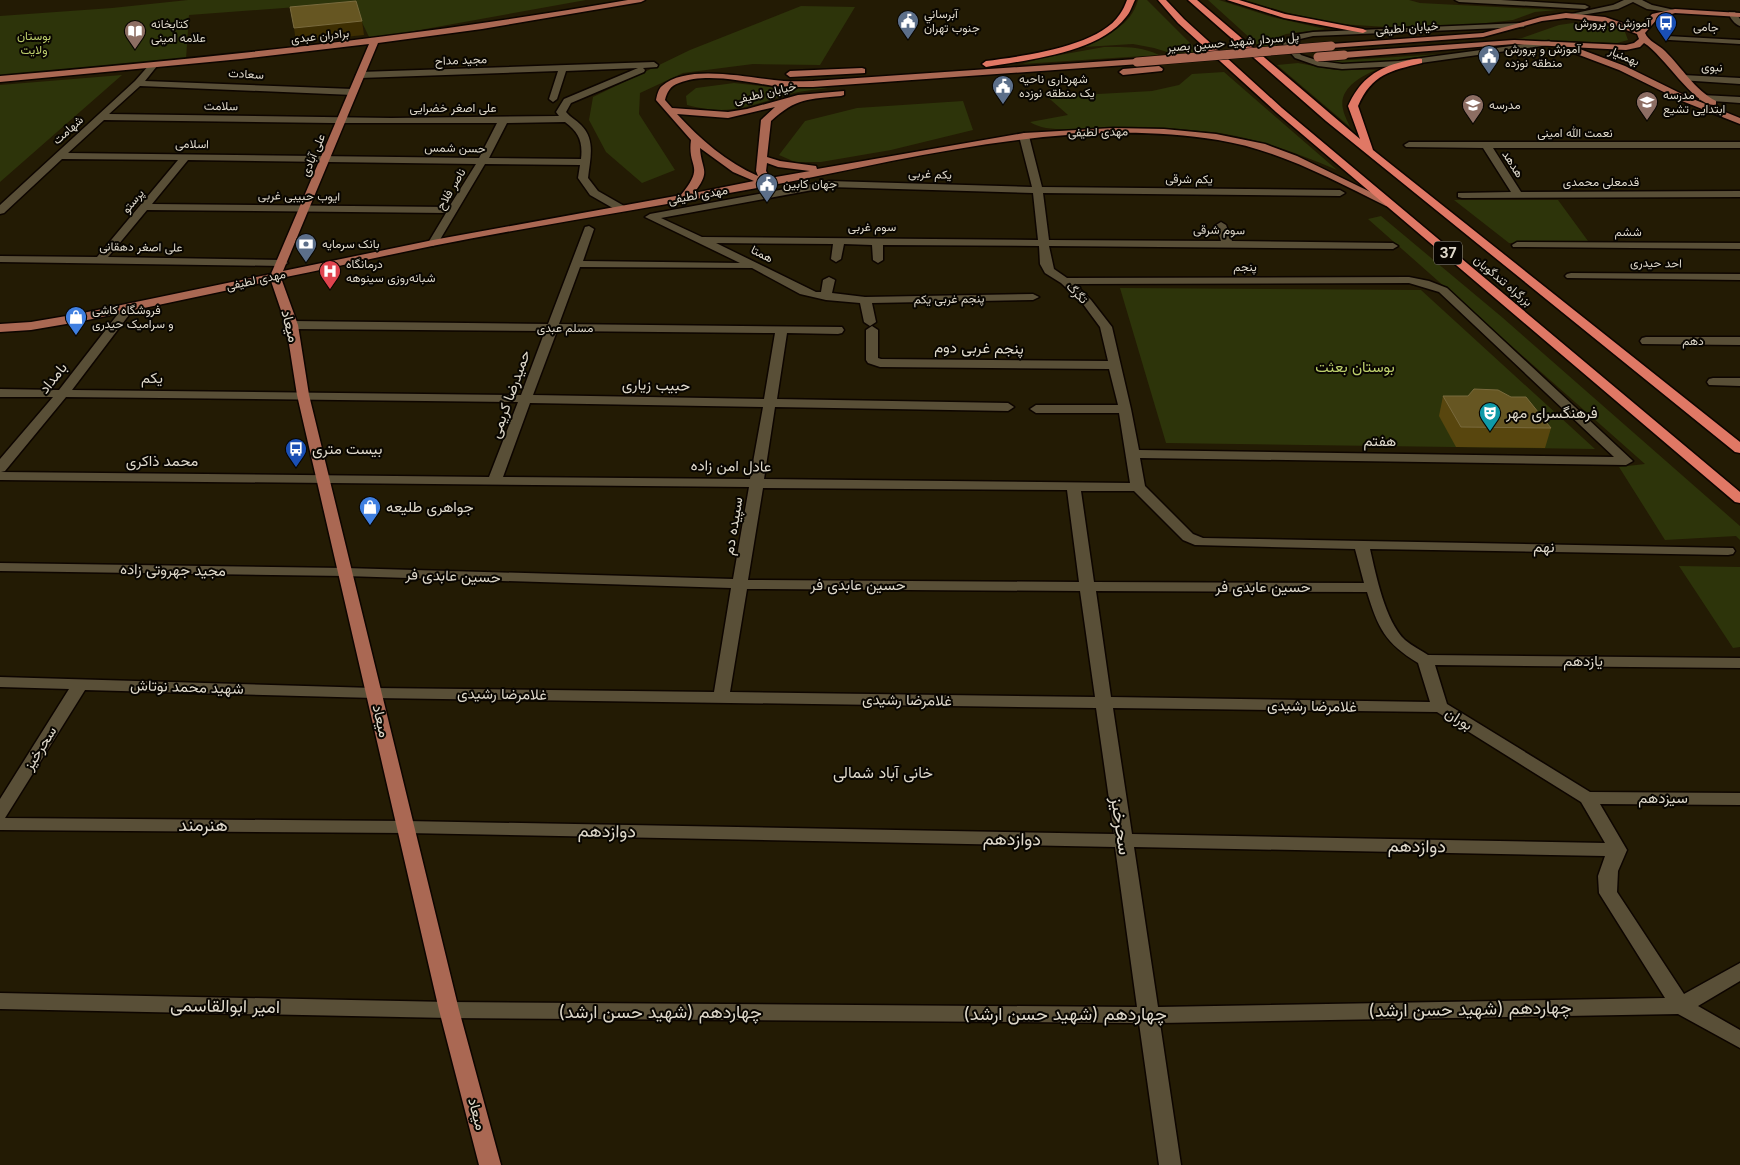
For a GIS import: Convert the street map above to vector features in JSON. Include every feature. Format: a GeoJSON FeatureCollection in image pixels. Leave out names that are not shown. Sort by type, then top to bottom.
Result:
{"type":"FeatureCollection","features":[{"type":"Feature","properties":{"kind":"highway"},"geometry":{"type":"LineString","coordinates":[[986,64],[1032,56],[1087,41],[1122,20],[1129,10],[1131,0]]}},
{"type":"Feature","properties":{"kind":"highway","name":"بزرگراه تندگویان"},"geometry":{"type":"LineString","coordinates":[[1162,0],[1181,20],[1279,110],[1740,499]]}},
{"type":"Feature","properties":{"kind":"highway","name":"بزرگراه تندگویان"},"geometry":{"type":"LineString","coordinates":[[1192,0],[1322,113],[1740,449]]}},
{"type":"Feature","properties":{"kind":"highway"},"geometry":{"type":"LineString","coordinates":[[1231,0],[1284,16],[1364,31]]}},
{"type":"Feature","properties":{"kind":"highway"},"geometry":{"type":"LineString","coordinates":[[1369,151],[1353,106],[1365,84],[1376,76],[1400,65],[1419,61]]}},
{"type":"Feature","properties":{"kind":"main road","name":"برادران عبدی"},"geometry":{"type":"LineString","coordinates":[[0,79],[152,66],[374,42],[641,0]]}},
{"type":"Feature","properties":{"kind":"main road"},"geometry":{"type":"LineString","coordinates":[[1550,43],[1626,48],[1637,45],[1655,16],[1675,11],[1736,14]]}},
{"type":"Feature","properties":{"kind":"main road","name":"خیابان لطیفی"},"geometry":{"type":"LineString","coordinates":[[1331,46],[1484,35],[1543,18],[1567,16]]}},
{"type":"Feature","properties":{"kind":"main road","name":"بهمنیار"},"geometry":{"type":"LineString","coordinates":[[1567,16],[1595,18],[1617,23],[1642,36],[1658,47],[1702,98]]}},
{"type":"Feature","properties":{"kind":"main road","name":"علی آبادی"},"geometry":{"type":"LineString","coordinates":[[275,276],[374,42]]}},
{"type":"Feature","properties":{"kind":"main road","name":"خیابان لطیفی"},"geometry":{"type":"LineString","coordinates":[[1344,55],[1494,43],[1550,43]]}},
{"type":"Feature","properties":{"kind":"main road","name":"بهمنیار"},"geometry":{"type":"LineString","coordinates":[[1550,43],[1616,65],[1685,99],[1740,121]]}},
{"type":"Feature","properties":{"kind":"main road","name":"پل سردار شهید حسین بصیر"},"geometry":{"type":"LineString","coordinates":[[1137,62],[1331,46]]}},
{"type":"Feature","properties":{"kind":"main road","name":"پل سردار شهید حسین بصیر"},"geometry":{"type":"LineString","coordinates":[[937,86],[1344,55]]}},
{"type":"Feature","properties":{"kind":"main road","name":"خیابان لطیفی"},"geometry":{"type":"LineString","coordinates":[[850,92],[798,98],[757,110],[728,115],[670,110],[660,100],[661,90],[666,85],[687,78],[714,76],[777,83],[813,84],[1137,62]]}},
{"type":"Feature","properties":{"kind":"main road"},"geometry":{"type":"LineString","coordinates":[[714,76],[833,73],[986,64]]}},
{"type":"Feature","properties":{"kind":"main road"},"geometry":{"type":"LineString","coordinates":[[767,183],[761,171],[766,120],[777,110],[798,98]]}},
{"type":"Feature","properties":{"kind":"main road"},"geometry":{"type":"LineString","coordinates":[[1702,98],[1740,113]]}},
{"type":"Feature","properties":{"kind":"main road"},"geometry":{"type":"LineString","coordinates":[[670,110],[696,140],[736,170],[767,183]]}},
{"type":"Feature","properties":{"kind":"main road","name":"مهدی لطیفی"},"geometry":{"type":"LineString","coordinates":[[0,328],[31,326],[129,307],[433,243],[767,183],[957,146],[1024,136],[1113,131],[1164,132],[1216,137],[1262,146],[1294,158],[1390,204]]}},
{"type":"Feature","properties":{"kind":"main road"},"geometry":{"type":"LineString","coordinates":[[685,197],[695,184],[700,170],[694,153],[696,140]]}},
{"type":"Feature","properties":{"kind":"main road"},"geometry":{"type":"LineString","coordinates":[[762,158],[778,164],[809,168],[855,166]]}},
{"type":"Feature","properties":{"kind":"main road","name":"میعاد"},"geometry":{"type":"LineString","coordinates":[[275,276],[292,326],[303,395],[449,1010],[490,1165]]}},
{"type":"Feature","properties":{"kind":"street"},"geometry":{"type":"LineString","coordinates":[[1459,0],[1585,7]]}},
{"type":"Feature","properties":{"kind":"street"},"geometry":{"type":"LineString","coordinates":[[1567,16],[1615,8],[1631,0]]}},
{"type":"Feature","properties":{"kind":"street"},"geometry":{"type":"LineString","coordinates":[[1636,0],[1650,7],[1675,11]]}},
{"type":"Feature","properties":{"kind":"street"},"geometry":{"type":"LineString","coordinates":[[1736,14],[1740,24]]}},
{"type":"Feature","properties":{"kind":"street"},"geometry":{"type":"LineString","coordinates":[[1521,25],[1304,35],[1292,39],[1287,44],[1297,55],[1310,62],[1325,66],[1363,67],[1550,43]]}},
{"type":"Feature","properties":{"kind":"street","name":"جامی"},"geometry":{"type":"LineString","coordinates":[[1670,38],[1740,42]]}},
{"type":"Feature","properties":{"kind":"street","name":"مجید مداح"},"geometry":{"type":"LineString","coordinates":[[360,75],[654,65],[567,101],[561,112],[565,118]]}},
{"type":"Feature","properties":{"kind":"street","name":"شهامت"},"geometry":{"type":"LineString","coordinates":[[0,212],[138,83],[152,66]]}},
{"type":"Feature","properties":{"kind":"street"},"geometry":{"type":"LineString","coordinates":[[553,99],[563,68]]}},
{"type":"Feature","properties":{"kind":"street","name":"نبوی"},"geometry":{"type":"LineString","coordinates":[[1683,78],[1724,77],[1740,81]]}},
{"type":"Feature","properties":{"kind":"street","name":"سعادت"},"geometry":{"type":"LineString","coordinates":[[138,83],[353,92]]}},
{"type":"Feature","properties":{"kind":"street"},"geometry":{"type":"LineString","coordinates":[[1702,98],[1740,100]]}},
{"type":"Feature","properties":{"kind":"street","name":"سلامت"},"geometry":{"type":"LineString","coordinates":[[100,117],[341,120]]}},
{"type":"Feature","properties":{"kind":"street"},"geometry":{"type":"LineString","coordinates":[[565,118],[576,125],[586,138],[588,146],[583,178],[594,193],[622,209]]}},
{"type":"Feature","properties":{"kind":"street","name":"علی اصغر خضرایی"},"geometry":{"type":"LineString","coordinates":[[341,120],[565,118]]}},
{"type":"Feature","properties":{"kind":"street","name":"ناصر فلاح"},"geometry":{"type":"LineString","coordinates":[[433,243],[482,161],[503,120]]}},
{"type":"Feature","properties":{"kind":"street","name":"تگرگ"},"geometry":{"type":"LineString","coordinates":[[1024,136],[1038,190],[1046,264],[1049,271],[1066,281],[1087,302],[1106,327],[1125,409],[1133,454]]}},
{"type":"Feature","properties":{"kind":"street","name":"نعمت الله امینی"},"geometry":{"type":"LineString","coordinates":[[1409,145],[1740,145]]}},
{"type":"Feature","properties":{"kind":"street","name":"هدهد"},"geometry":{"type":"LineString","coordinates":[[1487,146],[1518,194]]}},
{"type":"Feature","properties":{"kind":"street","name":"اسلامی"},"geometry":{"type":"LineString","coordinates":[[58,156],[325,158]]}},
{"type":"Feature","properties":{"kind":"street","name":"پرستو"},"geometry":{"type":"LineString","coordinates":[[100,260],[186,157]]}},
{"type":"Feature","properties":{"kind":"street","name":"حسن شمس"},"geometry":{"type":"LineString","coordinates":[[325,158],[585,162]]}},
{"type":"Feature","properties":{"kind":"street"},"geometry":{"type":"LineString","coordinates":[[767,183],[778,193]]}},
{"type":"Feature","properties":{"kind":"street","name":"یکم غربی"},"geometry":{"type":"LineString","coordinates":[[650,217],[820,185],[1038,190]]}},
{"type":"Feature","properties":{"kind":"street","name":"یکم شرقی"},"geometry":{"type":"LineString","coordinates":[[1038,190],[1340,193]]}},
{"type":"Feature","properties":{"kind":"street"},"geometry":{"type":"LineString","coordinates":[[1207,192],[1210,205]]}},
{"type":"Feature","properties":{"kind":"street","name":"قدمعلی محمدی"},"geometry":{"type":"LineString","coordinates":[[1462,195],[1740,194]]}},
{"type":"Feature","properties":{"kind":"street","name":"ایوب حبیبی غربی"},"geometry":{"type":"LineString","coordinates":[[144,206],[454,210]]}},
{"type":"Feature","properties":{"kind":"street","name":"همتا"},"geometry":{"type":"LineString","coordinates":[[650,217],[756,266],[804,292],[826,297],[865,300]]}},
{"type":"Feature","properties":{"kind":"street"},"geometry":{"type":"LineString","coordinates":[[1221,225],[1227,244]]}},
{"type":"Feature","properties":{"kind":"street","name":"حمیدرضا کریمی"},"geometry":{"type":"LineString","coordinates":[[495,480],[589,229]]}},
{"type":"Feature","properties":{"kind":"street","name":"سوم غربی"},"geometry":{"type":"LineString","coordinates":[[699,240],[1044,242]]}},
{"type":"Feature","properties":{"kind":"street"},"geometry":{"type":"LineString","coordinates":[[836,259],[839,240]]}},
{"type":"Feature","properties":{"kind":"street"},"geometry":{"type":"LineString","coordinates":[[877,241],[878,260]]}},
{"type":"Feature","properties":{"kind":"street","name":"سوم شرقی"},"geometry":{"type":"LineString","coordinates":[[1044,242],[1392,246]]}},
{"type":"Feature","properties":{"kind":"street","name":"ششم"},"geometry":{"type":"LineString","coordinates":[[1517,245],[1740,246]]}},
{"type":"Feature","properties":{"kind":"street","name":"علی اصغر دهقانی"},"geometry":{"type":"LineString","coordinates":[[0,259],[282,263]]}},
{"type":"Feature","properties":{"kind":"street"},"geometry":{"type":"LineString","coordinates":[[576,264],[756,266]]}},
{"type":"Feature","properties":{"kind":"street","name":"احد حیدری"},"geometry":{"type":"LineString","coordinates":[[1571,276],[1740,277]]}},
{"type":"Feature","properties":{"kind":"street"},"geometry":{"type":"LineString","coordinates":[[826,297],[829,280]]}},
{"type":"Feature","properties":{"kind":"street","name":"پنجم"},"geometry":{"type":"LineString","coordinates":[[1066,281],[1409,280],[1425,283],[1443,290],[1626,460]]}},
{"type":"Feature","properties":{"kind":"street","name":"پنجم غربی یکم"},"geometry":{"type":"LineString","coordinates":[[865,300],[1033,297]]}},
{"type":"Feature","properties":{"kind":"street","name":"پنجم غربی دوم"},"geometry":{"type":"LineString","coordinates":[[865,300],[871,326],[872,360],[880,363],[1115,365]]}},
{"type":"Feature","properties":{"kind":"street","name":"بامداد"},"geometry":{"type":"LineString","coordinates":[[0,468],[63,393],[129,307]]}},
{"type":"Feature","properties":{"kind":"street","name":"مسلم عبدی"},"geometry":{"type":"LineString","coordinates":[[292,326],[838,330]]}},
{"type":"Feature","properties":{"kind":"street","name":"سپیده دم"},"geometry":{"type":"LineString","coordinates":[[721,698],[782,330]]}},
{"type":"Feature","properties":{"kind":"street","name":"دهم"},"geometry":{"type":"LineString","coordinates":[[1646,340],[1740,341]]}},
{"type":"Feature","properties":{"kind":"street"},"geometry":{"type":"LineString","coordinates":[[1713,382],[1740,382]]}},
{"type":"Feature","properties":{"kind":"street","name":"یکم"},"geometry":{"type":"LineString","coordinates":[[0,393],[303,395]]}},
{"type":"Feature","properties":{"kind":"street","name":"حبیب زیاری"},"geometry":{"type":"LineString","coordinates":[[303,395],[1008,407]]}},
{"type":"Feature","properties":{"kind":"street"},"geometry":{"type":"LineString","coordinates":[[1036,409],[1125,409]]}},
{"type":"Feature","properties":{"kind":"street"},"geometry":{"type":"LineString","coordinates":[[1133,454],[1138,487],[1188,536],[1195,540],[1361,544],[1372,588],[1393,636],[1401,645],[1425,660]]}},
{"type":"Feature","properties":{"kind":"street","name":"هفتم"},"geometry":{"type":"LineString","coordinates":[[1133,454],[1626,460]]}},
{"type":"Feature","properties":{"kind":"street","name":"محمد ذاکری"},"geometry":{"type":"LineString","coordinates":[[0,476],[323,479]]}},
{"type":"Feature","properties":{"kind":"street","name":"عادل امن زاده"},"geometry":{"type":"LineString","coordinates":[[323,479],[1138,487]]}},
{"type":"Feature","properties":{"kind":"street","name":"سحرخیز"},"geometry":{"type":"LineString","coordinates":[[1073,486],[1170,1165]]}},
{"type":"Feature","properties":{"kind":"street","name":"نهم"},"geometry":{"type":"LineString","coordinates":[[1361,544],[1728,551]]}},
{"type":"Feature","properties":{"kind":"street","name":"مجید جهروتی زاده"},"geometry":{"type":"LineString","coordinates":[[0,567],[345,572]]}},
{"type":"Feature","properties":{"kind":"street","name":"حسین عابدی‌ فر"},"geometry":{"type":"LineString","coordinates":[[345,572],[740,584],[1372,588]]}},
{"type":"Feature","properties":{"kind":"street","name":"یازدهم"},"geometry":{"type":"LineString","coordinates":[[1425,660],[1740,662]]}},
{"type":"Feature","properties":{"kind":"street","name":"بوران"},"geometry":{"type":"LineString","coordinates":[[1425,660],[1440,707],[1587,798],[1618,850]]}},
{"type":"Feature","properties":{"kind":"street","name":"شهید محمد نوتاش"},"geometry":{"type":"LineString","coordinates":[[0,682],[374,693]]}},
{"type":"Feature","properties":{"kind":"street","name":"سحرخیز"},"geometry":{"type":"LineString","coordinates":[[0,813],[81,683]]}},
{"type":"Feature","properties":{"kind":"street","name":"غلامرضا رشیدی"},"geometry":{"type":"LineString","coordinates":[[374,693],[1440,707]]}},
{"type":"Feature","properties":{"kind":"street","name":"سیزدهم"},"geometry":{"type":"LineString","coordinates":[[1587,798],[1740,799]]}},
{"type":"Feature","properties":{"kind":"street","name":"هنرمند"},"geometry":{"type":"LineString","coordinates":[[0,824],[406,827]]}},
{"type":"Feature","properties":{"kind":"street","name":"دوازدهم"},"geometry":{"type":"LineString","coordinates":[[406,827],[1618,850]]}},
{"type":"Feature","properties":{"kind":"street"},"geometry":{"type":"LineString","coordinates":[[1618,850],[1608,870],[1605,882],[1608,893],[1681,1006],[1740,1040]]}},
{"type":"Feature","properties":{"kind":"street"},"geometry":{"type":"LineString","coordinates":[[1681,1006],[1740,970]]}},
{"type":"Feature","properties":{"kind":"street","name":"امیر ابوالقاسمی"},"geometry":{"type":"LineString","coordinates":[[0,1001],[449,1010]]}},
{"type":"Feature","properties":{"kind":"street","name":"چهاردهم (شهید حسن ارشد)"},"geometry":{"type":"LineString","coordinates":[[449,1010],[1148,1015],[1681,1006]]}},
{"type":"Feature","properties":{"kind":"green space","name":"بوستان ولایت"},"geometry":{"type":"Polygon","coordinates":[[[188,0],[586,0],[370,39],[356,10],[297,7],[189,15],[186,59],[0,75],[0,16],[112,8],[188,0]]]}},
{"type":"Feature","properties":{"kind":"green space"},"geometry":{"type":"Polygon","coordinates":[[[1138,0],[1147,0],[1200,53],[1177,55],[1133,44],[1084,47],[1109,34],[1124,23],[1135,9],[1138,0]]]}},
{"type":"Feature","properties":{"kind":"green space"},"geometry":{"type":"Polygon","coordinates":[[[1208,0],[1219,0],[1272,17],[1325,29],[1286,34],[1277,38],[1276,47],[1262,49],[1208,0]]]}},
{"type":"Feature","properties":{"kind":"green space"},"geometry":{"type":"Polygon","coordinates":[[[1245,0],[1409,0],[1420,3],[1557,10],[1535,12],[1513,20],[1469,25],[1386,27],[1340,24],[1288,13],[1245,0]]]}},
{"type":"Feature","properties":{"kind":"green space"},"geometry":{"type":"Polygon","coordinates":[[[801,6],[855,7],[820,65],[753,64],[683,73],[640,93],[639,114],[675,170],[642,183],[606,152],[589,120],[593,97],[690,50],[801,6]]]}},
{"type":"Feature","properties":{"kind":"green space"},"geometry":{"type":"Polygon","coordinates":[[[1573,23],[1612,27],[1625,32],[1628,40],[1617,43],[1545,40],[1495,42],[1522,38],[1559,25],[1573,23]]]}},
{"type":"Feature","properties":{"kind":"green space"},"geometry":{"type":"Polygon","coordinates":[[[1104,47],[1139,49],[1159,55],[1022,64],[1043,58],[1104,47]]]}},
{"type":"Feature","properties":{"kind":"green space"},"geometry":{"type":"Polygon","coordinates":[[[1440,54],[1409,59],[1351,64],[1320,62],[1440,54]]]}},
{"type":"Feature","properties":{"kind":"green space"},"geometry":{"type":"Polygon","coordinates":[[[1298,63],[1335,70],[1376,70],[1352,84],[1344,95],[1343,109],[1350,127],[1277,65],[1298,63]]]}},
{"type":"Feature","properties":{"kind":"green space"},"geometry":{"type":"Polygon","coordinates":[[[1224,72],[1337,170],[1304,156],[1270,145],[1219,133],[1138,127],[1060,129],[1038,126],[1030,122],[1068,115],[1043,93],[1098,94],[1152,91],[1179,85],[1192,74],[1224,72]]]}},
{"type":"Feature","properties":{"kind":"green space"},"geometry":{"type":"Polygon","coordinates":[[[122,75],[0,182],[0,85],[122,75]]]}},
{"type":"Feature","properties":{"kind":"green space"},"geometry":{"type":"Polygon","coordinates":[[[734,83],[780,88],[828,88],[791,94],[737,109],[715,110],[687,105],[686,96],[696,88],[734,83]]]}},
{"type":"Feature","properties":{"kind":"green space"},"geometry":{"type":"Polygon","coordinates":[[[963,101],[973,130],[891,150],[821,162],[795,162],[779,155],[805,121],[857,108],[963,101]]]}},
{"type":"Feature","properties":{"kind":"green space"},"geometry":{"type":"Polygon","coordinates":[[[1454,200],[1558,200],[1588,241],[1509,243],[1454,200]]]}},
{"type":"Feature","properties":{"kind":"green space"},"geometry":{"type":"Polygon","coordinates":[[[1381,216],[1503,318],[1740,526],[1740,540],[1736,536],[1665,540],[1619,467],[1645,464],[1368,219],[1381,216]]]}},
{"type":"Feature","properties":{"kind":"green space","name":"بوستان بعثت"},"geometry":{"type":"Polygon","coordinates":[[[1120,288],[1421,290],[1595,449],[1166,443],[1120,288]]]}},
{"type":"Feature","properties":{"kind":"green space"},"geometry":{"type":"Polygon","coordinates":[[[1679,566],[1740,567],[1740,647],[1733,648],[1679,566]]]}},
{"type":"Feature","properties":{"kind":"building"},"geometry":{"type":"Polygon","coordinates":[[[356,1],[362,21],[294,28],[290,7],[356,1]]]}},
{"type":"Feature","properties":{"kind":"building"},"geometry":{"type":"Polygon","coordinates":[[[1474,389],[1498,390],[1511,397],[1526,397],[1551,428],[1461,427],[1443,396],[1468,396],[1474,389]]]}},
{"type":"Feature","properties":{"kind":"place","name":"آبرساني جنوب تهران"},"geometry":{"type":"Point","coordinates":[908,40]}},
{"type":"Feature","properties":{"kind":"place","name":"آموزش و پرورش"},"geometry":{"type":"Point","coordinates":[1666,42]}},
{"type":"Feature","properties":{"kind":"place","name":"کتابخانه علامه امینی"},"geometry":{"type":"Point","coordinates":[135,50]}},
{"type":"Feature","properties":{"kind":"place","name":"آموزش و پرورش منطقه نوزده"},"geometry":{"type":"Point","coordinates":[1489,75]}},
{"type":"Feature","properties":{"kind":"place","name":"شهرداری ناحیه یک منطقه نوزده"},"geometry":{"type":"Point","coordinates":[1003,105]}},
{"type":"Feature","properties":{"kind":"place","name":"مدرسه ابتدایی تشیع"},"geometry":{"type":"Point","coordinates":[1647,121]}},
{"type":"Feature","properties":{"kind":"place","name":"مدرسه"},"geometry":{"type":"Point","coordinates":[1473,124]}},
{"type":"Feature","properties":{"kind":"place","name":"جهان کابین"},"geometry":{"type":"Point","coordinates":[767,203]}},
{"type":"Feature","properties":{"kind":"place","name":"بانک سرمایه"},"geometry":{"type":"Point","coordinates":[306,263]}},
{"type":"Feature","properties":{"kind":"place","name":"درمانگاه شبانه‌روزی سینوهه"},"geometry":{"type":"Point","coordinates":[330,290]}},
{"type":"Feature","properties":{"kind":"place","name":"فروشگاه کاشی و سرامیک حیدری"},"geometry":{"type":"Point","coordinates":[76,336]}},
{"type":"Feature","properties":{"kind":"place","name":"فرهنگسرای مهر"},"geometry":{"type":"Point","coordinates":[1490,432]}},
{"type":"Feature","properties":{"kind":"place","name":"بیست متری"},"geometry":{"type":"Point","coordinates":[296,468]}},
{"type":"Feature","properties":{"kind":"place","name":"جواهری طلیعه"},"geometry":{"type":"Point","coordinates":[370,526]}},
{"type":"Feature","properties":{"kind":"district","name":"خانی آباد شمالی"},"geometry":{"type":"Point","coordinates":[883,772]}}]}
